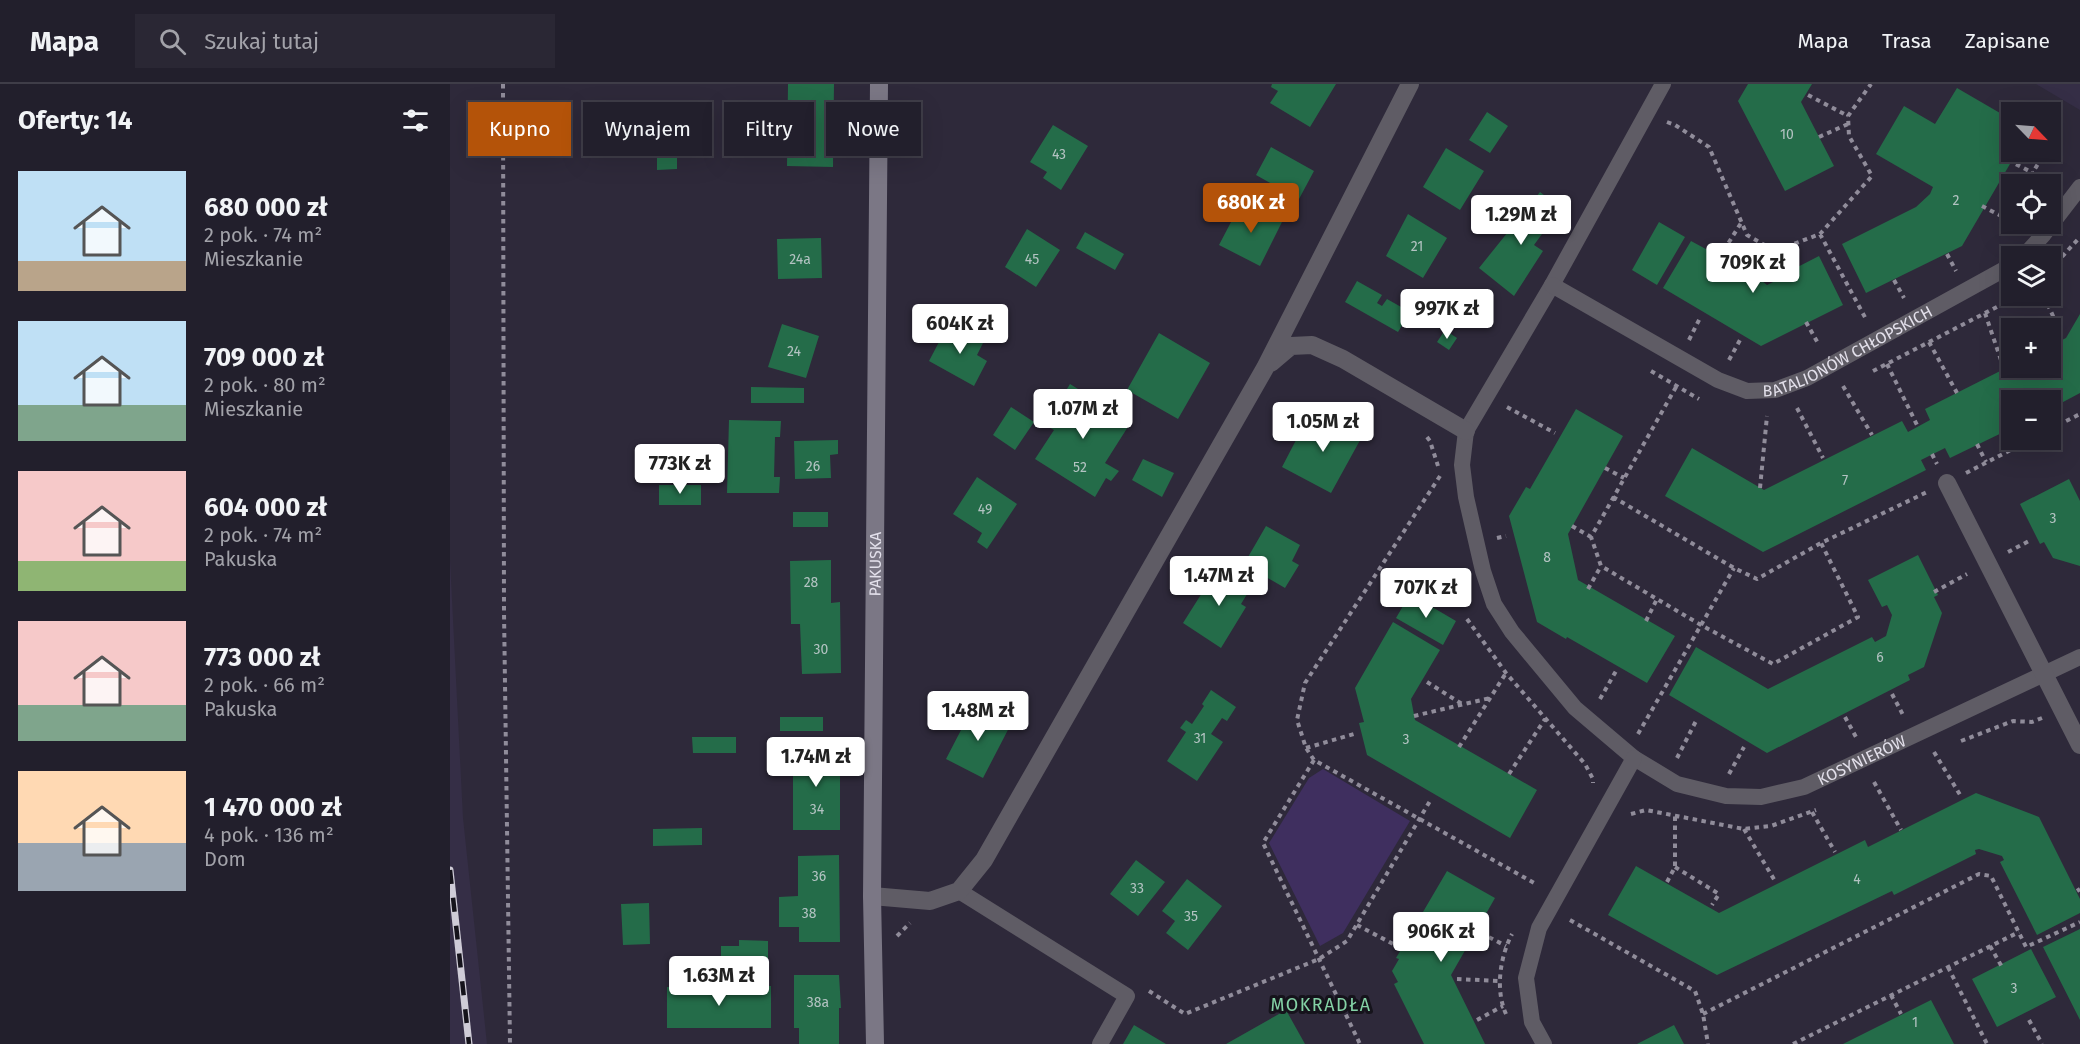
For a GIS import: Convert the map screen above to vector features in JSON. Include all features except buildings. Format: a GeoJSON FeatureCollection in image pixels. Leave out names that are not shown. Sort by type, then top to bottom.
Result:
{"type":"FeatureCollection","features":[{"type":"Feature","properties":{"kind":"street","name":"PAKUSKA"},"geometry":{"type":"LineString","coordinates":[[875,1044],[872,896],[879,84]]}},
{"type":"Feature","properties":{"kind":"street"},"geometry":{"type":"LineString","coordinates":[[872,896],[930,901],[959,891],[984,860],[1265,368],[1410,84]]}},
{"type":"Feature","properties":{"kind":"street"},"geometry":{"type":"LineString","coordinates":[[1265,368],[1291,346],[1312,345],[1343,359],[1466,431]]}},
{"type":"Feature","properties":{"kind":"street"},"geometry":{"type":"LineString","coordinates":[[1947,483],[2080,745]]}},
{"type":"Feature","properties":{"kind":"lane","name":"KOSYNIERÓW"},"geometry":{"type":"LineString","coordinates":[[1663,84],[1552,285],[1466,431],[1462,465],[1466,497],[1494,604],[1512,632],[1575,708],[1634,758],[1677,784],[1726,796],[1761,797],[1804,787],[2080,657]]}},
{"type":"Feature","properties":{"kind":"lane"},"geometry":{"type":"LineString","coordinates":[[2033,246],[2080,187]]}},
{"type":"Feature","properties":{"kind":"lane","name":"BATALIONÓW CHŁOPSKICH"},"geometry":{"type":"LineString","coordinates":[[1552,285],[1718,380],[1747,391],[1775,390],[1807,378],[2001,272]]}},
{"type":"Feature","properties":{"kind":"lane"},"geometry":{"type":"LineString","coordinates":[[1544,1044],[1533,1022],[1526,978],[1539,928],[1634,758]]}},
{"type":"Feature","properties":{"kind":"lane"},"geometry":{"type":"LineString","coordinates":[[959,891],[1127,996],[1100,1044]]}},
{"type":"Feature","properties":{"kind":"path"},"geometry":{"type":"LineString","coordinates":[[503,84],[504,612],[510,1044]]}},
{"type":"Feature","properties":{"kind":"path"},"geometry":{"type":"LineString","coordinates":[[1759,280],[1775,251],[1820,234],[1872,176],[1849,136],[1848,124],[1848,116],[1870,84]]}},
{"type":"Feature","properties":{"kind":"path"},"geometry":{"type":"LineString","coordinates":[[1808,95],[1848,116]]}},
{"type":"Feature","properties":{"kind":"path"},"geometry":{"type":"LineString","coordinates":[[1661,123],[1669,122],[1676,125],[1709,147],[1747,235],[1775,251]]}},
{"type":"Feature","properties":{"kind":"path"},"geometry":{"type":"LineString","coordinates":[[1819,137],[1848,124]]}},
{"type":"Feature","properties":{"kind":"path"},"geometry":{"type":"LineString","coordinates":[[2012,162],[2033,173],[2039,162]]}},
{"type":"Feature","properties":{"kind":"path"},"geometry":{"type":"LineString","coordinates":[[1982,206],[2001,216]]}},
{"type":"Feature","properties":{"kind":"path"},"geometry":{"type":"LineString","coordinates":[[1719,258],[1742,222]]}},
{"type":"Feature","properties":{"kind":"path"},"geometry":{"type":"LineString","coordinates":[[1820,234],[1872,330]]}},
{"type":"Feature","properties":{"kind":"path"},"geometry":{"type":"LineString","coordinates":[[2061,258],[2080,237]]}},
{"type":"Feature","properties":{"kind":"path"},"geometry":{"type":"LineString","coordinates":[[1894,280],[1905,300]]}},
{"type":"Feature","properties":{"kind":"path"},"geometry":{"type":"LineString","coordinates":[[1869,373],[2001,305]]}},
{"type":"Feature","properties":{"kind":"path"},"geometry":{"type":"LineString","coordinates":[[2048,306],[2062,336]]}},
{"type":"Feature","properties":{"kind":"path"},"geometry":{"type":"LineString","coordinates":[[1985,313],[2001,360]]}},
{"type":"Feature","properties":{"kind":"path"},"geometry":{"type":"LineString","coordinates":[[1686,346],[1701,318]]}},
{"type":"Feature","properties":{"kind":"path"},"geometry":{"type":"LineString","coordinates":[[1806,322],[1824,353]]}},
{"type":"Feature","properties":{"kind":"path"},"geometry":{"type":"LineString","coordinates":[[1725,369],[1740,340]]}},
{"type":"Feature","properties":{"kind":"path"},"geometry":{"type":"LineString","coordinates":[[1929,342],[1957,393]]}},
{"type":"Feature","properties":{"kind":"path"},"geometry":{"type":"LineString","coordinates":[[1887,364],[1918,427]]}},
{"type":"Feature","properties":{"kind":"path"},"geometry":{"type":"LineString","coordinates":[[1647,369],[1704,401]]}},
{"type":"Feature","properties":{"kind":"path"},"geometry":{"type":"LineString","coordinates":[[1833,391],[1852,382]]}},
{"type":"Feature","properties":{"kind":"path"},"geometry":{"type":"LineString","coordinates":[[1843,386],[1872,435]]}},
{"type":"Feature","properties":{"kind":"path"},"geometry":{"type":"LineString","coordinates":[[1591,537],[1676,387]]}},
{"type":"Feature","properties":{"kind":"path"},"geometry":{"type":"LineString","coordinates":[[1501,403],[1555,433]]}},
{"type":"Feature","properties":{"kind":"path"},"geometry":{"type":"LineString","coordinates":[[1790,412],[1805,405]]}},
{"type":"Feature","properties":{"kind":"path"},"geometry":{"type":"LineString","coordinates":[[1797,408],[1824,458]]}},
{"type":"Feature","properties":{"kind":"path"},"geometry":{"type":"LineString","coordinates":[[2061,424],[2080,414]]}},
{"type":"Feature","properties":{"kind":"path"},"geometry":{"type":"LineString","coordinates":[[1759,416],[1767,416],[1760,488]]}},
{"type":"Feature","properties":{"kind":"path"},"geometry":{"type":"LineString","coordinates":[[1425,434],[1430,441],[1441,476],[1305,683],[1297,720],[1306,748],[1314,760],[1537,885]]}},
{"type":"Feature","properties":{"kind":"path"},"geometry":{"type":"LineString","coordinates":[[1977,444],[1986,462]]}},
{"type":"Feature","properties":{"kind":"path"},"geometry":{"type":"LineString","coordinates":[[1613,497],[1734,568],[1757,579],[1821,543],[2010,450]]}},
{"type":"Feature","properties":{"kind":"path"},"geometry":{"type":"LineString","coordinates":[[1605,468],[1624,478]]}},
{"type":"Feature","properties":{"kind":"path"},"geometry":{"type":"LineString","coordinates":[[1572,526],[1591,537],[1601,566],[1773,664],[1858,617],[1821,543]]}},
{"type":"Feature","properties":{"kind":"path"},"geometry":{"type":"LineString","coordinates":[[1588,589],[1601,566]]}},
{"type":"Feature","properties":{"kind":"path"},"geometry":{"type":"LineString","coordinates":[[1635,740],[1734,568]]}},
{"type":"Feature","properties":{"kind":"path"},"geometry":{"type":"LineString","coordinates":[[1646,621],[1657,599]]}},
{"type":"Feature","properties":{"kind":"path"},"geometry":{"type":"LineString","coordinates":[[1467,619],[1506,673],[1585,764],[1593,779],[1592,787]]}},
{"type":"Feature","properties":{"kind":"path"},"geometry":{"type":"LineString","coordinates":[[1596,707],[1616,671]]}},
{"type":"Feature","properties":{"kind":"path"},"geometry":{"type":"LineString","coordinates":[[1459,747],[1506,673]]}},
{"type":"Feature","properties":{"kind":"path"},"geometry":{"type":"LineString","coordinates":[[1426,682],[1462,704]]}},
{"type":"Feature","properties":{"kind":"path"},"geometry":{"type":"LineString","coordinates":[[1892,694],[1908,723]]}},
{"type":"Feature","properties":{"kind":"path"},"geometry":{"type":"LineString","coordinates":[[1414,716],[1491,698]]}},
{"type":"Feature","properties":{"kind":"path"},"geometry":{"type":"LineString","coordinates":[[1954,744],[2013,721],[2032,722],[2062,709]]}},
{"type":"Feature","properties":{"kind":"path"},"geometry":{"type":"LineString","coordinates":[[1845,717],[1861,745]]}},
{"type":"Feature","properties":{"kind":"path"},"geometry":{"type":"LineString","coordinates":[[1509,774],[1545,719]]}},
{"type":"Feature","properties":{"kind":"path"},"geometry":{"type":"LineString","coordinates":[[1673,766],[1697,719]]}},
{"type":"Feature","properties":{"kind":"path"},"geometry":{"type":"LineString","coordinates":[[1306,748],[1354,734]]}},
{"type":"Feature","properties":{"kind":"path"},"geometry":{"type":"LineString","coordinates":[[1725,782],[1744,747]]}},
{"type":"Feature","properties":{"kind":"path"},"geometry":{"type":"LineString","coordinates":[[1924,757],[1944,748]]}},
{"type":"Feature","properties":{"kind":"path"},"geometry":{"type":"LineString","coordinates":[[1934,752],[1962,798]]}},
{"type":"Feature","properties":{"kind":"path"},"geometry":{"type":"LineString","coordinates":[[1314,760],[1263,843],[1360,1044]]}},
{"type":"Feature","properties":{"kind":"path"},"geometry":{"type":"LineString","coordinates":[[1884,777],[1874,782],[1901,830]]}},
{"type":"Feature","properties":{"kind":"path"},"geometry":{"type":"LineString","coordinates":[[1146,989],[1185,1014],[1319,959],[1347,940],[1430,801]]}},
{"type":"Feature","properties":{"kind":"path"},"geometry":{"type":"LineString","coordinates":[[1623,819],[1629,814],[1646,810],[1744,828],[1771,826],[1822,807]]}},
{"type":"Feature","properties":{"kind":"path"},"geometry":{"type":"LineString","coordinates":[[1812,812],[1835,852]]}},
{"type":"Feature","properties":{"kind":"path"},"geometry":{"type":"LineString","coordinates":[[1667,882],[1675,867],[1675,814]]}},
{"type":"Feature","properties":{"kind":"path"},"geometry":{"type":"LineString","coordinates":[[1744,828],[1775,881]]}},
{"type":"Feature","properties":{"kind":"path"},"geometry":{"type":"LineString","coordinates":[[1675,867],[1719,894],[1712,905]]}},
{"type":"Feature","properties":{"kind":"path"},"geometry":{"type":"LineString","coordinates":[[1703,1014],[1979,874],[1991,876],[2026,947],[2080,922]]}},
{"type":"Feature","properties":{"kind":"path"},"geometry":{"type":"LineString","coordinates":[[1532,895],[1543,875]]}},
{"type":"Feature","properties":{"kind":"path"},"geometry":{"type":"LineString","coordinates":[[1564,916],[1695,991],[1703,1014],[1708,1044]]}},
{"type":"Feature","properties":{"kind":"path"},"geometry":{"type":"LineString","coordinates":[[1357,925],[1397,946]]}},
{"type":"Feature","properties":{"kind":"path"},"geometry":{"type":"LineString","coordinates":[[1507,1016],[1503,1006],[1500,981],[1506,946],[1516,925]]}},
{"type":"Feature","properties":{"kind":"path"},"geometry":{"type":"LineString","coordinates":[[1793,1044],[2019,932]]}},
{"type":"Feature","properties":{"kind":"path"},"geometry":{"type":"LineString","coordinates":[[1481,933],[1506,946]]}},
{"type":"Feature","properties":{"kind":"path"},"geometry":{"type":"LineString","coordinates":[[1990,946],[2002,967]]}},
{"type":"Feature","properties":{"kind":"path"},"geometry":{"type":"LineString","coordinates":[[1948,967],[1987,1044]]}},
{"type":"Feature","properties":{"kind":"path"},"geometry":{"type":"LineString","coordinates":[[1457,978],[1500,981]]}},
{"type":"Feature","properties":{"kind":"path"},"geometry":{"type":"LineString","coordinates":[[1891,995],[1901,1014]]}},
{"type":"Feature","properties":{"kind":"path"},"geometry":{"type":"LineString","coordinates":[[1477,1020],[1503,1006]]}},
{"type":"Feature","properties":{"kind":"path"},"geometry":{"type":"LineString","coordinates":[[2029,1020],[2042,1044]]}},
{"type":"Feature","properties":{"kind":"shaded area"},"geometry":{"type":"Polygon","coordinates":[[[2036,84],[2080,84],[2080,110],[2036,84]]]}},
{"type":"Feature","properties":{"kind":"shaded area"},"geometry":{"type":"Polygon","coordinates":[[[450,560],[463,818],[487,1044],[450,1044],[450,560]]]}},
{"type":"Feature","properties":{"kind":"shaded area"},"geometry":{"type":"Polygon","coordinates":[[[1323,769],[1410,821],[1343,933],[1320,946],[1269,843],[1309,778],[1323,769]]]}},
{"type":"Feature","properties":{"kind":"railway"},"geometry":{"type":"LineString","coordinates":[[450,870],[469,1044]]}},
{"type":"Feature","properties":{"kind":"district","name":"MOKRADŁA"},"geometry":{"type":"Point","coordinates":[1321,1005]}}]}
